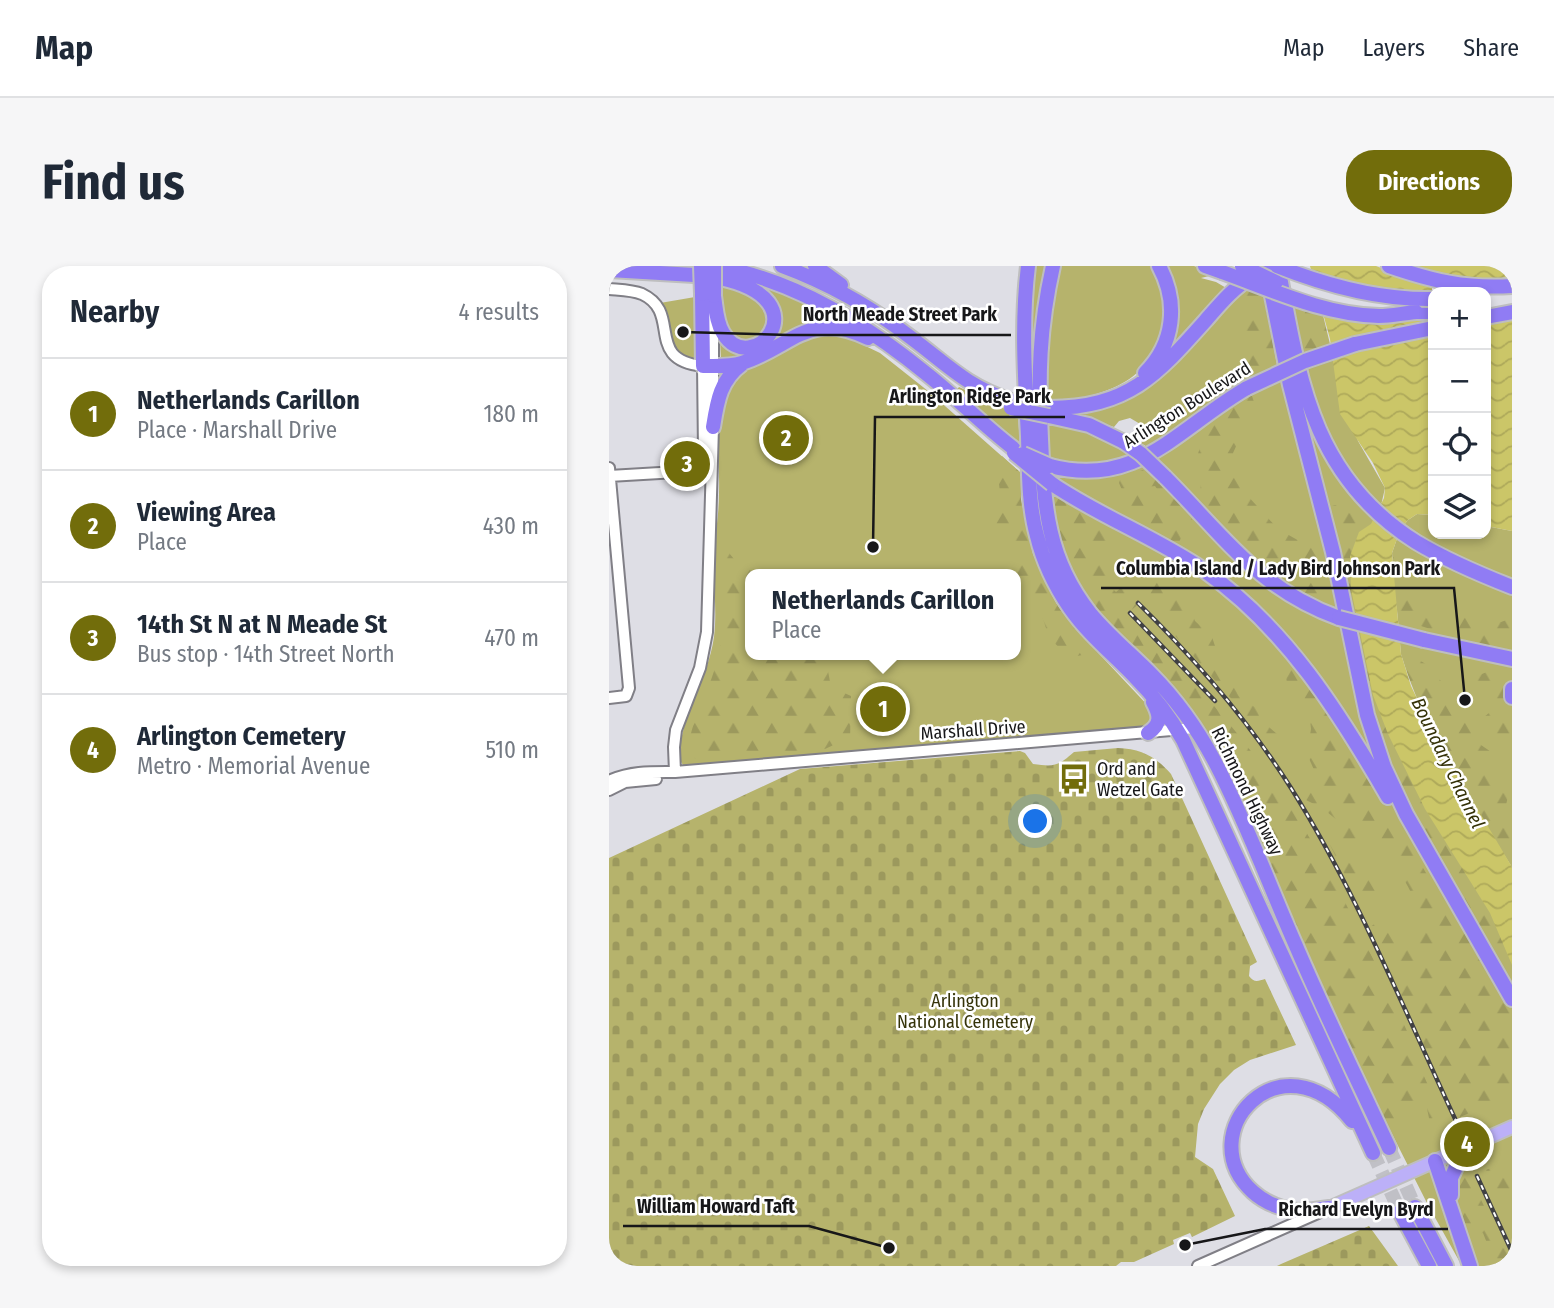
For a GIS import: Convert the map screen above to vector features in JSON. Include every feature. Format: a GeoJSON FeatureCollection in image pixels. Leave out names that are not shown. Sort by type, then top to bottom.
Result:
{"type":"FeatureCollection","features":[{"type":"Feature","properties":{"kind":"highway"},"geometry":{"type":"LineString","coordinates":[[782,266],[857,301],[910,337],[972,386],[1011,404],[1049,412],[1089,425],[1123,442],[1141,454],[1165,477],[1262,576],[1297,600],[1339,618],[1512,659]]}},
{"type":"Feature","properties":{"kind":"highway"},"geometry":{"type":"LineString","coordinates":[[815,266],[840,284],[857,301]]}},
{"type":"Feature","properties":{"kind":"highway","name":"Richmond Highway"},"geometry":{"type":"LineString","coordinates":[[1028,266],[1023,342],[1031,502],[1040,548],[1054,581],[1072,611],[1091,634],[1146,688],[1177,730],[1373,1153],[1343,1110],[1333,1101],[1308,1087],[1286,1086],[1258,1096],[1242,1113],[1233,1136],[1232,1154],[1236,1170],[1248,1188],[1264,1201],[1301,1211],[1329,1208]]}},
{"type":"Feature","properties":{"kind":"highway","name":"Richmond Highway"},"geometry":{"type":"LineString","coordinates":[[1053,266],[1042,319],[1038,372],[1044,495],[1054,548],[1072,588],[1093,616],[1160,683],[1195,728],[1229,789],[1297,949],[1389,1148]]}},
{"type":"Feature","properties":{"kind":"highway"},"geometry":{"type":"LineString","coordinates":[[1096,403],[1142,376],[1163,349],[1170,329],[1172,308],[1168,285],[1159,266]]}},
{"type":"Feature","properties":{"kind":"highway"},"geometry":{"type":"LineString","coordinates":[[1205,266],[1299,299],[1343,311],[1380,316],[1416,312]]}},
{"type":"Feature","properties":{"kind":"highway"},"geometry":{"type":"LineString","coordinates":[[1242,266],[1284,286],[1320,298],[1366,308],[1428,312]]}},
{"type":"Feature","properties":{"kind":"highway"},"geometry":{"type":"LineString","coordinates":[[1277,266],[1317,281],[1356,291],[1428,299]]}},
{"type":"Feature","properties":{"kind":"highway"},"geometry":{"type":"LineString","coordinates":[[1277,266],[1300,376],[1316,424],[1337,465],[1373,509],[1403,533],[1442,556],[1512,590]]}},
{"type":"Feature","properties":{"kind":"highway"},"geometry":{"type":"LineString","coordinates":[[1393,267],[1424,278],[1457,285],[1512,288]]}},
{"type":"Feature","properties":{"kind":"highway"},"geometry":{"type":"LineString","coordinates":[[1049,412],[1096,403],[1120,395],[1149,379],[1169,362],[1233,291],[1265,269],[1290,386],[1329,534],[1372,732],[1391,783],[1427,852],[1512,999]]}},
{"type":"Feature","properties":{"kind":"highway"},"geometry":{"type":"LineString","coordinates":[[609,271],[697,270],[708,295],[720,328],[734,344],[744,347],[754,346],[770,335],[775,318],[770,302],[718,270],[708,295],[708,366],[743,363]]}},
{"type":"Feature","properties":{"kind":"highway","name":"Arlington Boulevard"},"geometry":{"type":"LineString","coordinates":[[718,270],[768,280],[816,301],[861,326],[905,356],[1013,450],[1051,466],[1082,472],[1111,470],[1153,453],[1221,403],[1290,367],[1331,351],[1428,329]]}},
{"type":"Feature","properties":{"kind":"highway"},"geometry":{"type":"LineString","coordinates":[[1491,294],[1512,288]]}},
{"type":"Feature","properties":{"kind":"highway"},"geometry":{"type":"LineString","coordinates":[[1491,307],[1512,303]]}},
{"type":"Feature","properties":{"kind":"highway"},"geometry":{"type":"LineString","coordinates":[[1491,316],[1512,312]]}},
{"type":"Feature","properties":{"kind":"highway"},"geometry":{"type":"LineString","coordinates":[[713,427],[721,387],[731,373],[743,363],[803,332],[829,327],[857,333],[905,356]]}},
{"type":"Feature","properties":{"kind":"highway"},"geometry":{"type":"LineString","coordinates":[[1013,450],[1052,484],[1095,512],[1194,564],[1228,589],[1266,623],[1325,694],[1358,744],[1404,825],[1427,852]]}},
{"type":"Feature","properties":{"kind":"highway"},"geometry":{"type":"LineString","coordinates":[[1146,688],[1159,715],[1156,727],[1148,733]]}},
{"type":"Feature","properties":{"kind":"highway"},"geometry":{"type":"LineString","coordinates":[[1512,689],[1512,697]]}},
{"type":"Feature","properties":{"kind":"highway"},"geometry":{"type":"LineString","coordinates":[[1453,1210],[1451,1178],[1465,1148]]}},
{"type":"Feature","properties":{"kind":"highway"},"geometry":{"type":"LineString","coordinates":[[1435,1161],[1473,1266]]}},
{"type":"Feature","properties":{"kind":"highway"},"geometry":{"type":"LineString","coordinates":[[1415,1207],[1446,1266]]}},
{"type":"Feature","properties":{"kind":"highway"},"geometry":{"type":"LineString","coordinates":[[1400,1212],[1429,1266]]}},
{"type":"Feature","properties":{"kind":"main road"},"geometry":{"type":"LineString","coordinates":[[1022,266],[1020,301],[1023,342]]}},
{"type":"Feature","properties":{"kind":"main road"},"geometry":{"type":"LineString","coordinates":[[1329,1208],[1512,1127]]}},
{"type":"Feature","properties":{"kind":"street"},"geometry":{"type":"LineString","coordinates":[[609,289],[634,292],[647,297],[663,316],[667,344],[673,355],[686,363],[708,366]]}},
{"type":"Feature","properties":{"kind":"street"},"geometry":{"type":"LineString","coordinates":[[708,366],[713,427],[708,470]]}},
{"type":"Feature","properties":{"kind":"street"},"geometry":{"type":"LineString","coordinates":[[675,772],[676,730],[700,668],[706,640],[708,366]]}},
{"type":"Feature","properties":{"kind":"street"},"geometry":{"type":"LineString","coordinates":[[609,468],[627,649],[628,693],[624,697],[609,698]]}},
{"type":"Feature","properties":{"kind":"street"},"geometry":{"type":"LineString","coordinates":[[609,476],[708,470]]}},
{"type":"Feature","properties":{"kind":"street","name":"Marshall Drive"},"geometry":{"type":"LineString","coordinates":[[609,781],[635,772],[675,772],[1195,728]]}},
{"type":"Feature","properties":{"kind":"street","name":"Marshall Drive"},"geometry":{"type":"LineString","coordinates":[[1148,733],[1173,740],[1189,752]]}},
{"type":"Feature","properties":{"kind":"street","name":"Marshall Drive"},"geometry":{"type":"LineString","coordinates":[[609,790],[625,782],[658,778],[675,772]]}},
{"type":"Feature","properties":{"kind":"street"},"geometry":{"type":"LineString","coordinates":[[1198,1266],[1329,1208]]}},
{"type":"Feature","properties":{"kind":"green space"},"geometry":{"type":"Polygon","coordinates":[[[1034,266],[1048,266],[1032,369],[1030,329],[1034,266]]]}},
{"type":"Feature","properties":{"kind":"green space"},"geometry":{"type":"Polygon","coordinates":[[[1059,266],[1152,266],[1163,293],[1165,315],[1159,343],[1137,373],[1122,384],[1105,391],[1046,403],[1047,327],[1059,266]]]}},
{"type":"Feature","properties":{"kind":"green space"},"geometry":{"type":"Polygon","coordinates":[[[1164,266],[1194,266],[1217,274],[1201,278],[1228,289],[1166,355],[1164,266]]]}},
{"type":"Feature","properties":{"kind":"green space"},"geometry":{"type":"Polygon","coordinates":[[[745,281],[786,293],[849,326],[832,324],[740,360],[721,361],[720,339],[751,350],[780,318],[745,281]]]}},
{"type":"Feature","properties":{"kind":"green space"},"geometry":{"type":"Polygon","coordinates":[[[722,282],[759,298],[770,323],[757,340],[743,341],[730,330],[723,315],[722,282]]]}},
{"type":"Feature","properties":{"kind":"green space"},"geometry":{"type":"Polygon","coordinates":[[[1245,286],[1264,294],[1277,366],[1201,410],[1150,449],[1141,443],[1147,437],[1147,428],[1130,418],[1119,421],[1114,427],[1066,413],[1114,405],[1153,383],[1185,353],[1245,286]]]}},
{"type":"Feature","properties":{"kind":"green space"},"geometry":{"type":"Polygon","coordinates":[[[1245,286],[1264,294],[1277,366],[1253,380],[1243,361],[1241,345],[1245,286]]]}},
{"type":"Feature","properties":{"kind":"green space"},"geometry":{"type":"Polygon","coordinates":[[[695,297],[693,359],[684,356],[674,345],[660,303],[695,297]]]}},
{"type":"Feature","properties":{"kind":"green space"},"geometry":{"type":"Polygon","coordinates":[[[1290,301],[1322,311],[1330,344],[1302,354],[1290,301]]]}},
{"type":"Feature","properties":{"kind":"green space"},"geometry":{"type":"Polygon","coordinates":[[[824,334],[838,335],[880,353],[928,391],[1022,474],[1021,499],[1033,554],[1056,603],[1073,626],[1152,710],[1154,718],[1147,728],[683,765],[679,759],[684,728],[711,653],[714,637],[714,552],[719,499],[719,439],[724,400],[729,387],[745,370],[772,353],[801,340],[824,334]]]}},
{"type":"Feature","properties":{"kind":"green space"},"geometry":{"type":"Polygon","coordinates":[[[1331,351],[1358,441],[1385,488],[1362,589],[1512,947],[1512,1266],[1462,1266],[1428,1205],[1291,935],[1195,728],[1104,628],[1046,514],[1050,466],[1111,469],[1199,419],[1331,351]]]}},
{"type":"Feature","properties":{"kind":"green space"},"geometry":{"type":"Polygon","coordinates":[[[959,387],[1018,415],[1020,446],[955,392],[959,387]]]}},
{"type":"Feature","properties":{"kind":"green space"},"geometry":{"type":"Polygon","coordinates":[[[1251,393],[1255,405],[1233,453],[1236,472],[1246,494],[1278,529],[1317,551],[1320,563],[1315,576],[1320,592],[1310,602],[1297,593],[1286,576],[1257,570],[1194,500],[1200,496],[1197,459],[1204,438],[1223,413],[1251,393]]]}},
{"type":"Feature","properties":{"kind":"green space"},"geometry":{"type":"Polygon","coordinates":[[[1048,420],[1097,433],[1136,458],[1094,466],[1049,460],[1048,420]]]}},
{"type":"Feature","properties":{"kind":"green space"},"geometry":{"type":"Polygon","coordinates":[[[1002,456],[1022,474],[1024,524],[1040,574],[1060,610],[1098,652],[1072,657],[1066,655],[1049,637],[1043,619],[1021,582],[1021,569],[1015,569],[994,526],[993,513],[1000,492],[999,484],[990,469],[991,464],[1002,456]]]}},
{"type":"Feature","properties":{"kind":"green space"},"geometry":{"type":"Polygon","coordinates":[[[1149,470],[1189,511],[1192,520],[1176,517],[1155,486],[1147,487],[1144,495],[1177,530],[1181,538],[1176,548],[1138,527],[1135,515],[1121,489],[1121,477],[1149,470]]]}},
{"type":"Feature","properties":{"kind":"green space"},"geometry":{"type":"Polygon","coordinates":[[[1051,490],[1113,531],[1111,541],[1090,557],[1095,561],[1109,561],[1109,585],[1116,592],[1146,569],[1172,565],[1178,571],[1186,585],[1195,621],[1212,637],[1222,667],[1234,680],[1238,695],[1256,708],[1261,720],[1277,734],[1286,760],[1285,770],[1237,705],[1143,600],[1127,614],[1225,719],[1298,819],[1372,956],[1421,1061],[1418,1063],[1446,1125],[1432,1132],[1426,1104],[1422,1102],[1415,1117],[1390,1130],[1309,958],[1182,702],[1155,668],[1104,618],[1072,575],[1058,541],[1051,490]]]}},
{"type":"Feature","properties":{"kind":"green space"},"geometry":{"type":"Polygon","coordinates":[[[1355,500],[1374,517],[1371,524],[1359,532],[1356,608],[1350,608],[1328,514],[1332,506],[1355,500]]]}},
{"type":"Feature","properties":{"kind":"green space"},"geometry":{"type":"Polygon","coordinates":[[[1417,514],[1428,515],[1428,539],[1491,539],[1491,527],[1512,531],[1512,867],[1401,654],[1392,553],[1400,530],[1417,514]]]}},
{"type":"Feature","properties":{"kind":"green space"},"geometry":{"type":"Polygon","coordinates":[[[1397,540],[1412,547],[1415,552],[1415,556],[1410,557],[1412,562],[1408,578],[1425,610],[1501,622],[1512,618],[1512,655],[1399,619],[1392,569],[1397,540]]]}},
{"type":"Feature","properties":{"kind":"green space"},"geometry":{"type":"Polygon","coordinates":[[[725,548],[738,564],[748,569],[745,569],[745,660],[826,660],[831,687],[851,696],[850,741],[842,741],[825,749],[700,759],[688,757],[694,723],[719,654],[723,624],[725,548]]]}},
{"type":"Feature","properties":{"kind":"green space"},"geometry":{"type":"Polygon","coordinates":[[[1355,638],[1362,640],[1364,650],[1512,947],[1512,990],[1401,795],[1382,752],[1355,638]]]}},
{"type":"Feature","properties":{"kind":"green space"},"geometry":{"type":"Polygon","coordinates":[[[1401,654],[1419,660],[1434,671],[1446,685],[1450,700],[1475,718],[1481,745],[1497,756],[1496,773],[1509,792],[1506,805],[1512,820],[1512,867],[1435,737],[1401,654]]]}},
{"type":"Feature","properties":{"kind":"green space"},"geometry":{"type":"Polygon","coordinates":[[[1507,668],[1511,671],[1511,688],[1505,704],[1512,720],[1512,737],[1483,732],[1483,718],[1497,706],[1492,697],[1476,697],[1473,689],[1473,683],[1480,675],[1507,668]]]}},
{"type":"Feature","properties":{"kind":"green space"},"geometry":{"type":"Polygon","coordinates":[[[1291,669],[1328,704],[1426,873],[1512,1011],[1512,1095],[1460,1117],[1432,1057],[1429,1058],[1370,927],[1379,921],[1395,932],[1407,934],[1412,931],[1417,919],[1415,904],[1402,877],[1389,862],[1389,856],[1369,843],[1356,846],[1359,863],[1381,891],[1356,897],[1327,836],[1336,830],[1347,828],[1322,808],[1304,799],[1300,783],[1315,772],[1307,754],[1311,729],[1309,709],[1287,683],[1285,671],[1291,669]]]}},
{"type":"Feature","properties":{"kind":"green space","name":"Arlington National Cemetery"},"geometry":{"type":"Polygon","coordinates":[[[1118,748],[1147,755],[1171,774],[1257,962],[1250,966],[1249,976],[1254,981],[1265,979],[1296,1045],[1250,1060],[1234,1070],[1220,1084],[1198,1124],[1195,1157],[1213,1169],[1235,1216],[1192,1237],[1190,1233],[1173,1240],[1174,1244],[1134,1262],[1121,1262],[1116,1266],[609,1266],[609,858],[800,769],[1020,751],[1025,753],[1033,764],[1051,765],[1060,763],[1074,752],[1118,748]]]}},
{"type":"Feature","properties":{"kind":"green space"},"geometry":{"type":"Polygon","coordinates":[[[1506,1161],[1512,1172],[1512,1227],[1486,1170],[1506,1161]]]}},
{"type":"Feature","properties":{"kind":"green space"},"geometry":{"type":"Polygon","coordinates":[[[1468,1172],[1499,1238],[1503,1237],[1512,1266],[1496,1266],[1483,1233],[1472,1236],[1465,1234],[1458,1215],[1461,1205],[1458,1180],[1468,1172]]]}},
{"type":"Feature","properties":{"kind":"green space"},"geometry":{"type":"Polygon","coordinates":[[[1369,1226],[1398,1266],[1277,1266],[1281,1264],[1369,1226]]]}},
{"type":"Feature","properties":{"kind":"water","name":"Boundary Channel"},"geometry":{"type":"Polygon","coordinates":[[[1310,266],[1512,266],[1512,531],[1491,527],[1491,287],[1428,287],[1428,515],[1417,514],[1408,520],[1400,530],[1392,553],[1401,654],[1411,686],[1438,742],[1512,867],[1512,965],[1490,913],[1425,809],[1388,734],[1373,695],[1351,589],[1350,556],[1359,532],[1371,524],[1384,498],[1385,488],[1373,463],[1340,414],[1330,339],[1310,266]]]}},
{"type":"Feature","properties":{"kind":"pier"},"geometry":{"type":"Polygon","coordinates":[[[1376,266],[1406,266],[1456,278],[1479,280],[1512,277],[1512,318],[1491,322],[1491,287],[1429,287],[1376,266]]]}},
{"type":"Feature","properties":{"kind":"pier"},"geometry":{"type":"Polygon","coordinates":[[[1310,275],[1392,291],[1428,290],[1428,320],[1401,321],[1318,309],[1310,275]]]}},
{"type":"Feature","properties":{"kind":"tunnel"},"geometry":{"type":"LineString","coordinates":[[1389,1148],[1415,1207]]}},
{"type":"Feature","properties":{"kind":"tunnel"},"geometry":{"type":"LineString","coordinates":[[1373,1153],[1400,1212]]}},
{"type":"Feature","properties":{"kind":"railway"},"geometry":{"type":"LineString","coordinates":[[1138,603],[1220,691],[1291,788],[1359,910],[1457,1123]]}},
{"type":"Feature","properties":{"kind":"railway"},"geometry":{"type":"LineString","coordinates":[[1130,613],[1215,701]]}},
{"type":"Feature","properties":{"kind":"railway"},"geometry":{"type":"LineString","coordinates":[[1477,1176],[1512,1252]]}},
{"type":"Feature","properties":{"kind":"place","name":"North Meade Street Park"},"geometry":{"type":"Point","coordinates":[683,332]}},
{"type":"Feature","properties":{"kind":"place","name":"Viewing Area"},"geometry":{"type":"Point","coordinates":[786,438]}},
{"type":"Feature","properties":{"kind":"place","name":"14th St N at N Meade St"},"geometry":{"type":"Point","coordinates":[687,464]}},
{"type":"Feature","properties":{"kind":"place","name":"Arlington Ridge Park"},"geometry":{"type":"Point","coordinates":[873,547]}},
{"type":"Feature","properties":{"kind":"place","name":"Columbia Island / Lady Bird Johnson Park"},"geometry":{"type":"Point","coordinates":[1465,700]}},
{"type":"Feature","properties":{"kind":"place","name":"Netherlands Carillon"},"geometry":{"type":"Point","coordinates":[883,709]}},
{"type":"Feature","properties":{"kind":"place","name":"Ord and Wetzel Gate"},"geometry":{"type":"Point","coordinates":[1074,779]}},
{"type":"Feature","properties":{"kind":"place","name":"Arlington Cemetery"},"geometry":{"type":"Point","coordinates":[1467,1144]}},
{"type":"Feature","properties":{"kind":"place","name":"Richard Evelyn Byrd"},"geometry":{"type":"Point","coordinates":[1185,1245]}},
{"type":"Feature","properties":{"kind":"place","name":"William Howard Taft"},"geometry":{"type":"Point","coordinates":[889,1248]}}]}
